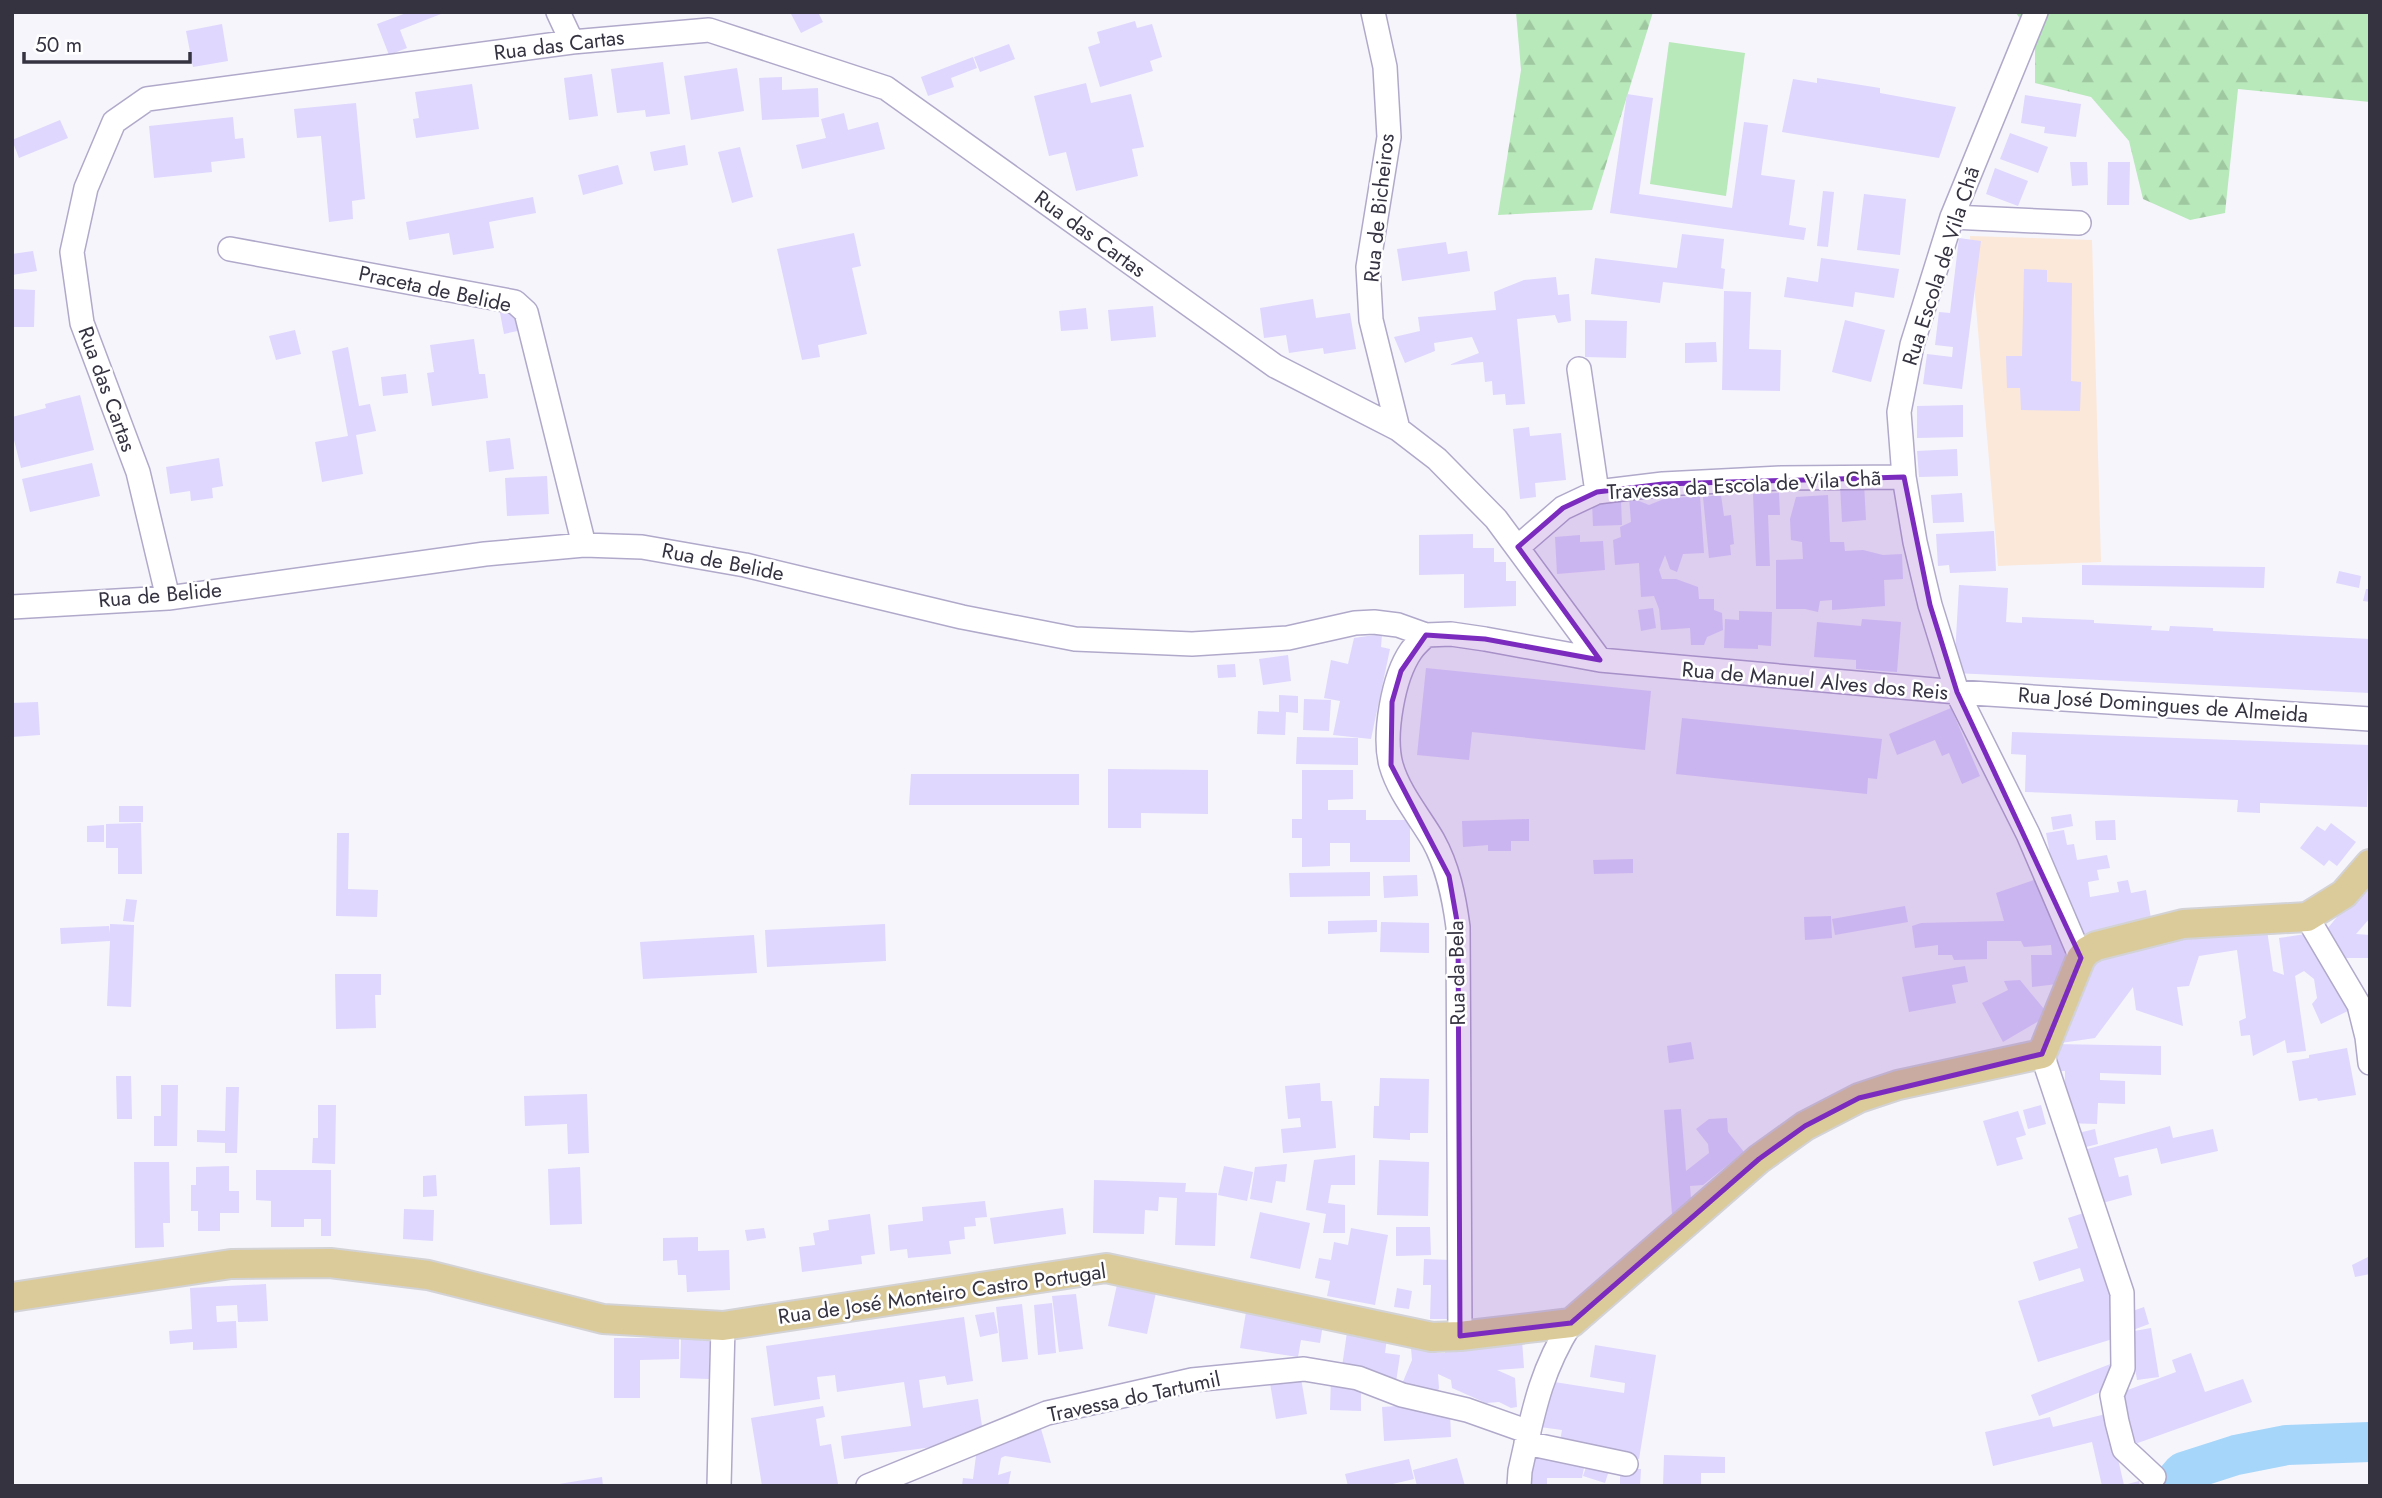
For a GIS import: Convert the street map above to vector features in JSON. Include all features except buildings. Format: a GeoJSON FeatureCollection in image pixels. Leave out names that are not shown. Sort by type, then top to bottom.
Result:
{"type":"FeatureCollection","features":[{"type":"Feature","properties":{"kind":"main road"},"geometry":{"type":"LineString","coordinates":[[1571,1323],[1759,1159],[1805,1126],[1859,1098],[1898,1086],[2042,1054],[2081,958],[2087,951],[2096,946],[2183,925],[2307,917],[2344,894],[2370,864]]}},
{"type":"Feature","properties":{"kind":"main road","name":"Rua de José Monteiro Castro Portugal"},"geometry":{"type":"LineString","coordinates":[[12,1297],[231,1264],[330,1263],[428,1275],[603,1319],[723,1325],[1106,1268],[1407,1333],[1432,1336],[1460,1336],[1571,1323]]}},
{"type":"Feature","properties":{"kind":"street"},"geometry":{"type":"LineString","coordinates":[[558,12],[572,42]]}},
{"type":"Feature","properties":{"kind":"street","name":"Rua de Bicheiros"},"geometry":{"type":"LineString","coordinates":[[1373,12],[1385,67],[1389,137],[1368,267],[1371,320],[1398,429]]}},
{"type":"Feature","properties":{"kind":"street","name":"Rua Escola de Vila Chã"},"geometry":{"type":"LineString","coordinates":[[1957,692],[1930,605],[1915,542],[1904,477],[1899,412],[1912,345],[1952,217],[2036,12]]}},
{"type":"Feature","properties":{"kind":"street","name":"Rua das Cartas"},"geometry":{"type":"LineString","coordinates":[[168,598],[138,472],[82,323],[72,252],[86,188],[114,122],[147,99],[572,42],[709,30],[887,88],[1275,366],[1398,429]]}},
{"type":"Feature","properties":{"kind":"street"},"geometry":{"type":"LineString","coordinates":[[1952,217],[2079,223]]}},
{"type":"Feature","properties":{"kind":"street","name":"Praceta de Belide"},"geometry":{"type":"LineString","coordinates":[[230,250],[516,302],[526,312],[584,545]]}},
{"type":"Feature","properties":{"kind":"street"},"geometry":{"type":"LineString","coordinates":[[1579,369],[1597,492]]}},
{"type":"Feature","properties":{"kind":"street"},"geometry":{"type":"LineString","coordinates":[[1398,429],[1437,459],[1496,519],[1600,660]]}},
{"type":"Feature","properties":{"kind":"street","name":"Travessa da Escola de Vila Chã"},"geometry":{"type":"LineString","coordinates":[[1518,547],[1563,508],[1597,492],[1663,484],[1781,478],[1904,477]]}},
{"type":"Feature","properties":{"kind":"street","name":"Rua de Belide"},"geometry":{"type":"LineString","coordinates":[[12,607],[168,598],[485,554],[584,545],[642,547],[745,565],[962,617],[1075,639],[1192,644],[1287,638],[1355,623],[1374,622],[1398,625],[1426,635]]}},
{"type":"Feature","properties":{"kind":"street","name":"Rua de Manuel Alves dos Reis"},"geometry":{"type":"LineString","coordinates":[[1426,635],[1451,634],[1600,660],[1957,692],[2028,834],[2081,958]]}},
{"type":"Feature","properties":{"kind":"street","name":"Rua da Bela"},"geometry":{"type":"LineString","coordinates":[[1426,635],[1411,650],[1401,671],[1392,702],[1388,734],[1391,765],[1406,798],[1434,842],[1449,876],[1458,927],[1460,1336]]}},
{"type":"Feature","properties":{"kind":"street","name":"Rua José Domingues de Almeida"},"geometry":{"type":"LineString","coordinates":[[1957,692],[2370,719]]}},
{"type":"Feature","properties":{"kind":"street"},"geometry":{"type":"LineString","coordinates":[[2307,917],[2359,1005],[2370,1063]]}},
{"type":"Feature","properties":{"kind":"street"},"geometry":{"type":"LineString","coordinates":[[2042,1054],[2122,1293],[2123,1368],[2112,1395],[2120,1436],[2124,1449],[2154,1477]]}},
{"type":"Feature","properties":{"kind":"street"},"geometry":{"type":"LineString","coordinates":[[1519,1486],[1541,1381],[1554,1351],[1571,1323]]}},
{"type":"Feature","properties":{"kind":"street"},"geometry":{"type":"LineString","coordinates":[[719,1486],[723,1325]]}},
{"type":"Feature","properties":{"kind":"street","name":"Travessa do Tartumil"},"geometry":{"type":"LineString","coordinates":[[869,1486],[1047,1413],[1192,1380],[1304,1369],[1359,1378],[1402,1395],[1467,1410],[1528,1438],[1626,1464]]}},
{"type":"Feature","properties":{"kind":"highlighted area"},"geometry":{"type":"Polygon","coordinates":[[[1904,477],[1930,605],[1957,692],[2081,958],[2042,1054],[1859,1098],[1805,1126],[1759,1159],[1571,1323],[1460,1336],[1458,927],[1449,876],[1391,765],[1392,702],[1401,671],[1426,635],[1485,639],[1600,660],[1518,547],[1563,508],[1597,492],[1663,484],[1904,477]]]}},
{"type":"Feature","properties":{"kind":"shaded area"},"geometry":{"type":"Polygon","coordinates":[[[1970,236],[2092,240],[2101,562],[1998,566],[1970,236]]]}},
{"type":"Feature","properties":{"kind":"green space"},"geometry":{"type":"Polygon","coordinates":[[[1516,12],[1653,12],[1592,210],[1498,215],[1521,70],[1516,12]]]}},
{"type":"Feature","properties":{"kind":"green space"},"geometry":{"type":"Polygon","coordinates":[[[2015,12],[2370,12],[2370,102],[2238,89],[2225,213],[2190,220],[2143,199],[2129,141],[2091,97],[2035,83],[2035,37],[2015,12]]]}},
{"type":"Feature","properties":{"kind":"green space"},"geometry":{"type":"Polygon","coordinates":[[[1669,42],[1745,53],[1726,196],[1650,184],[1669,42]]]}},
{"type":"Feature","properties":{"kind":"waterway"},"geometry":{"type":"LineString","coordinates":[[2171,1486],[2183,1472],[2236,1455],[2287,1445],[2370,1442]]}}]}
